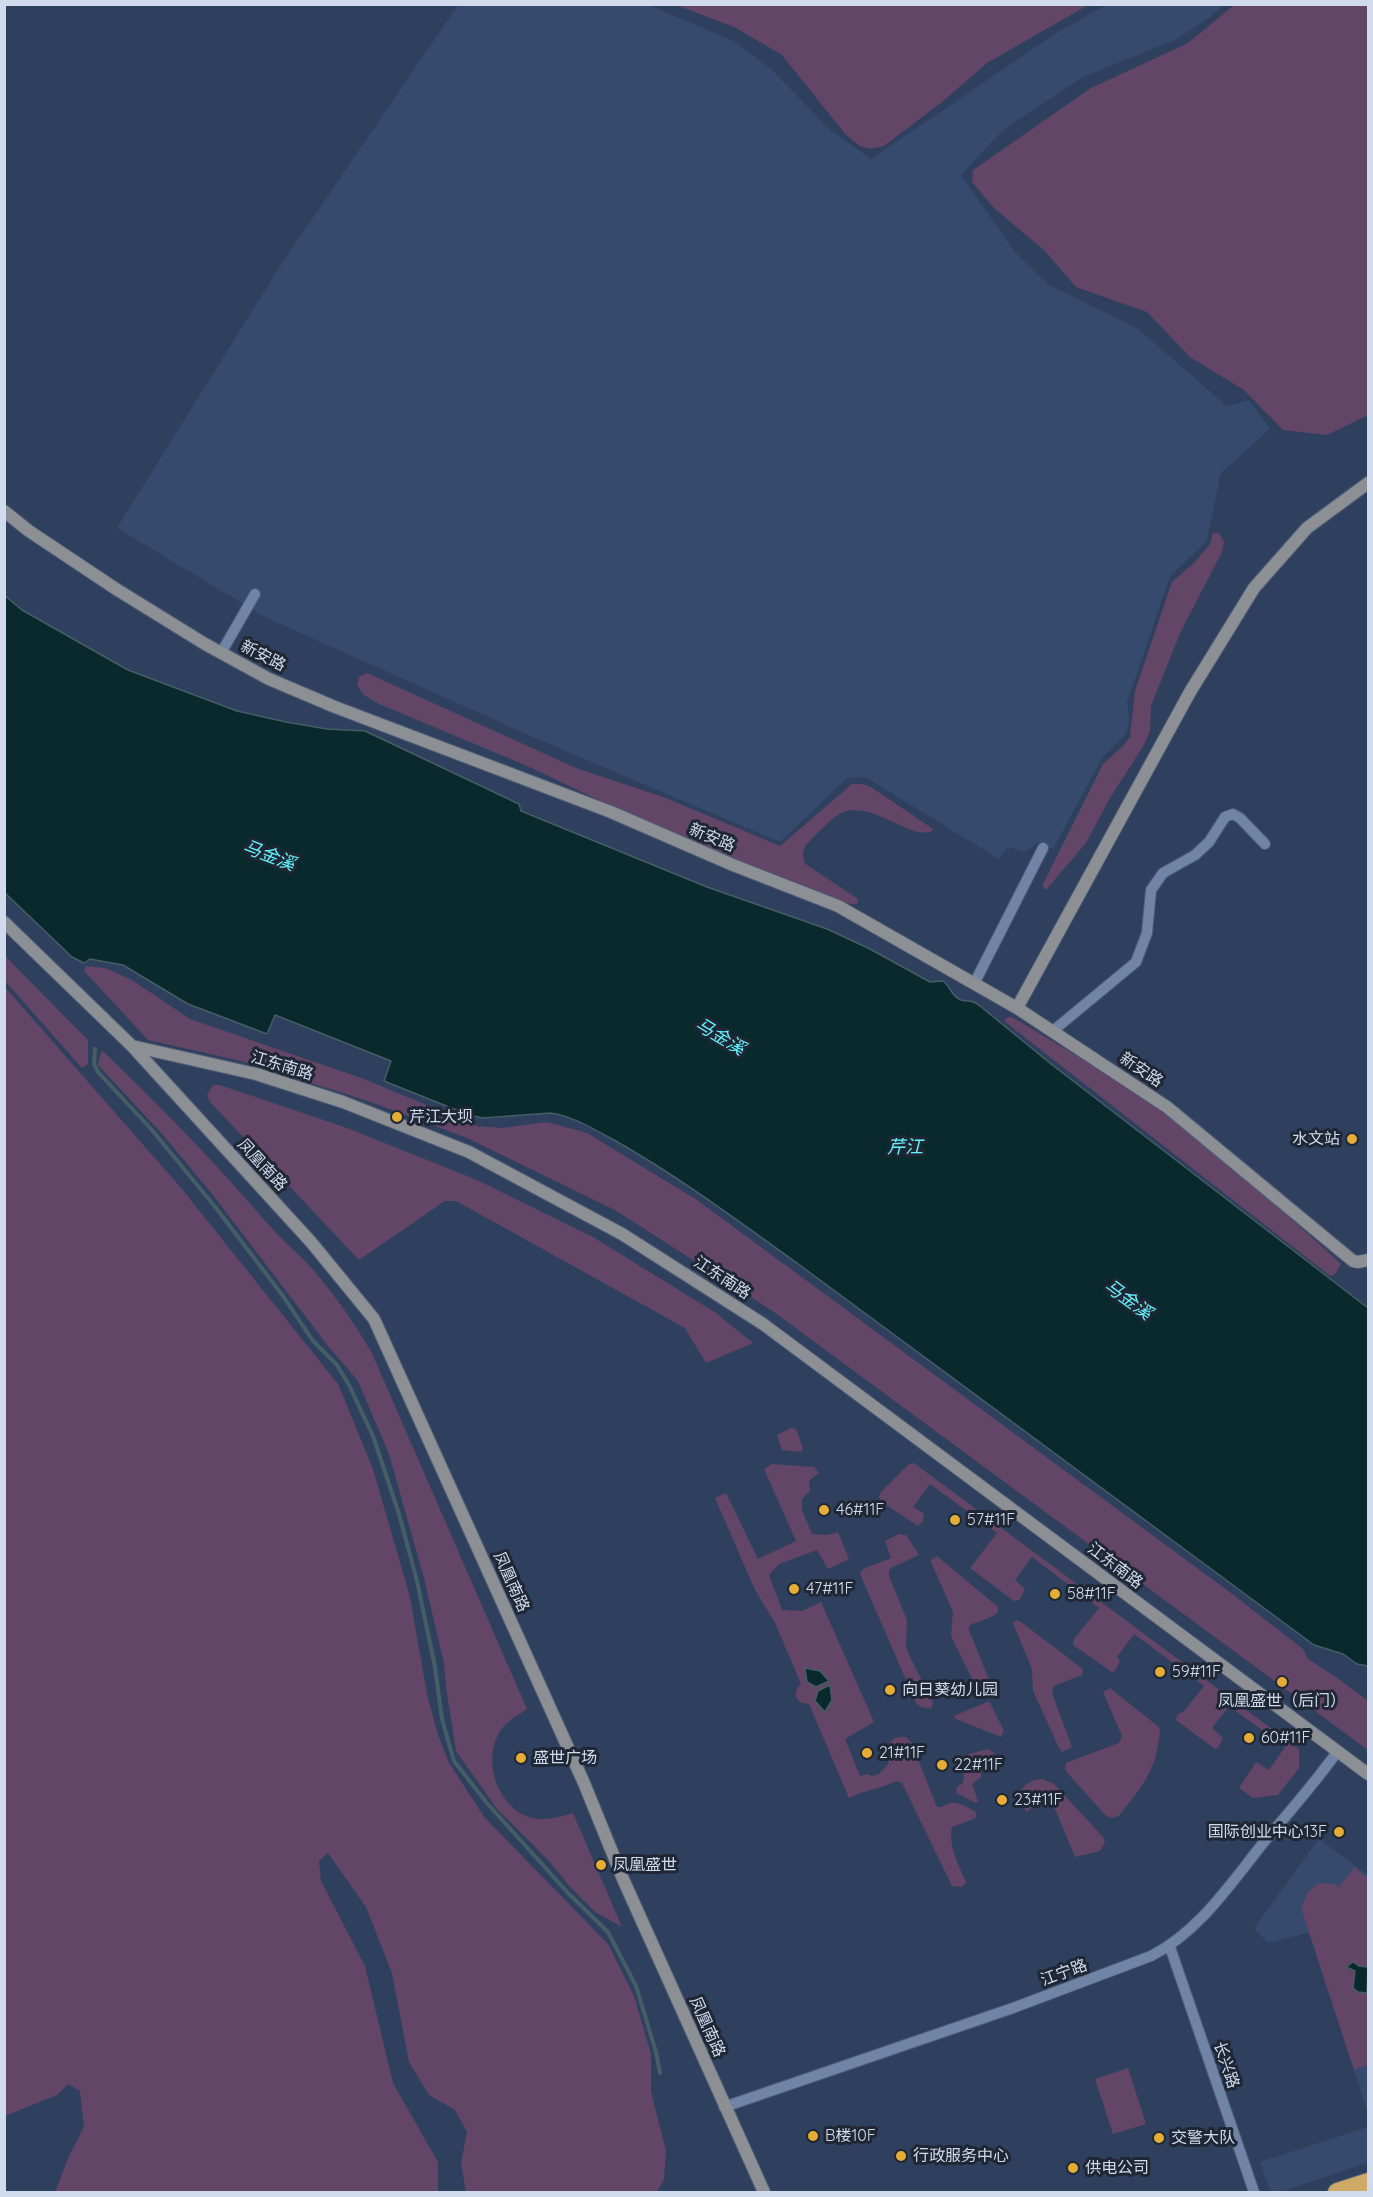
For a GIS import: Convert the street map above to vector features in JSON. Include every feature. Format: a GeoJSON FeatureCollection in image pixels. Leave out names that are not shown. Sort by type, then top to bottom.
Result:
{"type":"FeatureCollection","features":[{"type":"Feature","properties":{"kind":"highway"},"geometry":{"type":"LineString","coordinates":[[1337,2193],[1368,2182]]}},
{"type":"Feature","properties":{"kind":"main road"},"geometry":{"type":"LineString","coordinates":[[1017,1008],[1190,692],[1254,588],[1307,528],[1368,483]]}},
{"type":"Feature","properties":{"kind":"main road","name":"新安路"},"geometry":{"type":"LineString","coordinates":[[4,512],[116,589],[268,679],[335,707],[610,812],[733,865],[838,906],[975,982],[1054,1030],[1167,1107],[1353,1261],[1368,1259]]}},
{"type":"Feature","properties":{"kind":"main road"},"geometry":{"type":"LineString","coordinates":[[4,922],[132,1046]]}},
{"type":"Feature","properties":{"kind":"main road","name":"江东南路"},"geometry":{"type":"LineString","coordinates":[[132,1046],[256,1074],[343,1102],[469,1152],[622,1234],[763,1324],[1368,1774]]}},
{"type":"Feature","properties":{"kind":"main road","name":"凤凰南路"},"geometry":{"type":"LineString","coordinates":[[132,1046],[311,1242],[374,1319],[584,1783],[623,1879],[764,2193]]}},
{"type":"Feature","properties":{"kind":"street"},"geometry":{"type":"LineString","coordinates":[[221,653],[255,594]]}},
{"type":"Feature","properties":{"kind":"street"},"geometry":{"type":"LineString","coordinates":[[1054,1030],[1136,962],[1147,933],[1151,890],[1163,873],[1195,855],[1209,843],[1224,816],[1233,814],[1240,818],[1265,844]]}},
{"type":"Feature","properties":{"kind":"street"},"geometry":{"type":"LineString","coordinates":[[975,982],[1043,848]]}},
{"type":"Feature","properties":{"kind":"street","name":"江宁路"},"geometry":{"type":"LineString","coordinates":[[724,2107],[1013,2008],[1170,1947],[1211,1908],[1337,1752]]}},
{"type":"Feature","properties":{"kind":"street","name":"长兴路"},"geometry":{"type":"LineString","coordinates":[[1170,1947],[1254,2193]]}},
{"type":"Feature","properties":{"kind":"shaded area"},"geometry":{"type":"Polygon","coordinates":[[[646,4],[734,41],[771,69],[829,129],[871,159],[1058,32],[1106,5],[1224,5],[1175,40],[1083,77],[1003,130],[961,175],[1015,252],[1049,285],[1138,329],[1227,406],[1249,400],[1270,429],[1221,473],[1206,542],[1170,576],[1127,702],[1129,720],[1126,734],[1102,758],[1053,849],[1038,842],[1025,852],[1008,847],[999,859],[865,777],[847,778],[780,842],[535,738],[265,617],[117,528],[282,263],[458,5],[646,4]]]}},
{"type":"Feature","properties":{"kind":"shaded area"},"geometry":{"type":"Polygon","coordinates":[[[676,5],[1088,5],[987,63],[942,102],[884,146],[870,149],[860,146],[846,135],[782,55],[734,27],[676,5]]]}},
{"type":"Feature","properties":{"kind":"shaded area"},"geometry":{"type":"Polygon","coordinates":[[[1234,5],[1368,5],[1368,415],[1327,435],[1283,430],[1244,390],[1190,357],[1147,312],[1076,287],[1044,250],[995,209],[972,182],[973,170],[1091,88],[1188,43],[1234,5]]]}},
{"type":"Feature","properties":{"kind":"shaded area"},"geometry":{"type":"Polygon","coordinates":[[[1213,533],[1219,533],[1224,542],[1222,552],[1181,631],[1151,706],[1150,731],[1144,745],[1110,798],[1086,843],[1046,890],[1042,886],[1103,764],[1130,737],[1135,691],[1172,582],[1194,563],[1210,544],[1213,533]]]}},
{"type":"Feature","properties":{"kind":"shaded area"},"geometry":{"type":"Polygon","coordinates":[[[367,673],[576,768],[666,798],[780,846],[852,784],[871,787],[933,829],[931,832],[915,831],[868,812],[856,810],[838,815],[829,822],[805,846],[804,863],[858,899],[857,904],[850,904],[738,861],[637,818],[525,765],[379,704],[364,695],[357,685],[359,677],[367,673]]]}},
{"type":"Feature","properties":{"kind":"shaded area"},"geometry":{"type":"Polygon","coordinates":[[[4,955],[88,1040],[88,1064],[82,1068],[5,981],[4,955]]]}},
{"type":"Feature","properties":{"kind":"shaded area"},"geometry":{"type":"Polygon","coordinates":[[[86,966],[105,968],[132,980],[190,1019],[364,1079],[477,1126],[502,1128],[547,1122],[587,1133],[697,1200],[1231,1593],[1303,1649],[1308,1659],[1368,1701],[1368,1750],[774,1312],[615,1210],[467,1138],[365,1100],[241,1061],[148,1040],[84,971],[86,966]]]}},
{"type":"Feature","properties":{"kind":"shaded area"},"geometry":{"type":"Polygon","coordinates":[[[4,986],[182,1189],[338,1384],[373,1469],[410,1597],[427,1694],[438,1735],[449,1763],[485,1818],[608,1944],[634,1996],[651,2054],[651,2092],[666,2151],[664,2179],[657,2192],[466,2192],[461,2163],[467,2132],[455,2110],[429,2095],[409,2062],[392,1973],[366,1907],[328,1853],[319,1861],[321,1881],[365,1966],[393,2083],[438,2162],[438,2192],[55,2192],[69,2156],[84,2127],[80,2091],[68,2084],[57,2095],[5,2116],[4,986]]]}},
{"type":"Feature","properties":{"kind":"shaded area"},"geometry":{"type":"Polygon","coordinates":[[[1012,1017],[1115,1079],[1155,1106],[1217,1155],[1341,1264],[1336,1273],[1329,1275],[1004,1021],[1012,1017]]]}},
{"type":"Feature","properties":{"kind":"shaded area"},"geometry":{"type":"Polygon","coordinates":[[[103,1051],[187,1135],[306,1262],[341,1305],[371,1351],[527,1709],[511,1720],[499,1733],[492,1757],[496,1783],[510,1805],[519,1813],[531,1818],[547,1819],[573,1813],[622,1927],[595,1912],[570,1887],[550,1862],[497,1809],[456,1751],[444,1664],[424,1578],[389,1454],[358,1381],[328,1346],[213,1195],[163,1135],[98,1065],[103,1051]]]}},
{"type":"Feature","properties":{"kind":"shaded area"},"geometry":{"type":"Polygon","coordinates":[[[213,1085],[220,1085],[347,1128],[477,1180],[593,1237],[716,1313],[753,1343],[706,1363],[685,1328],[456,1201],[445,1201],[359,1260],[210,1102],[207,1095],[213,1085]]]}},
{"type":"Feature","properties":{"kind":"shaded area"},"geometry":{"type":"Polygon","coordinates":[[[791,1428],[796,1429],[803,1448],[801,1452],[782,1450],[777,1435],[791,1428]]]}},
{"type":"Feature","properties":{"kind":"shaded area"},"geometry":{"type":"Polygon","coordinates":[[[914,1463],[1299,1749],[1299,1768],[1278,1795],[1253,1798],[1239,1788],[1256,1762],[1269,1770],[1285,1747],[1229,1706],[1212,1728],[1223,1738],[1218,1748],[1215,1749],[1176,1720],[1177,1715],[1184,1711],[1204,1686],[1134,1634],[1117,1657],[1120,1661],[1115,1671],[1112,1672],[1073,1645],[1074,1639],[1099,1608],[1032,1557],[1015,1580],[1025,1589],[1019,1600],[1014,1601],[970,1568],[997,1533],[930,1484],[913,1507],[924,1514],[923,1521],[918,1526],[883,1503],[879,1498],[880,1493],[909,1464],[914,1463]]]}},
{"type":"Feature","properties":{"kind":"shaded area"},"geometry":{"type":"Polygon","coordinates":[[[772,1464],[814,1467],[819,1473],[809,1481],[810,1491],[802,1499],[802,1510],[812,1534],[827,1535],[838,1532],[849,1559],[828,1569],[817,1550],[779,1564],[769,1575],[782,1610],[802,1611],[821,1602],[874,1722],[845,1739],[860,1776],[879,1774],[889,1763],[887,1746],[895,1738],[906,1737],[911,1742],[937,1807],[954,1803],[975,1811],[977,1816],[974,1819],[952,1827],[953,1848],[966,1882],[962,1887],[952,1886],[902,1783],[896,1781],[849,1798],[809,1704],[801,1703],[796,1696],[796,1691],[801,1684],[775,1623],[755,1590],[715,1498],[726,1493],[758,1559],[796,1541],[764,1469],[772,1464]]]}},
{"type":"Feature","properties":{"kind":"shaded area"},"geometry":{"type":"Polygon","coordinates":[[[899,1534],[906,1535],[919,1555],[893,1567],[889,1570],[889,1576],[907,1620],[908,1653],[933,1703],[931,1709],[921,1707],[916,1703],[860,1574],[863,1569],[891,1558],[885,1541],[899,1534]]]}},
{"type":"Feature","properties":{"kind":"shaded area"},"geometry":{"type":"Polygon","coordinates":[[[937,1556],[998,1607],[995,1615],[969,1626],[990,1682],[989,1688],[983,1690],[975,1685],[951,1636],[953,1612],[931,1560],[937,1556]]]}},
{"type":"Feature","properties":{"kind":"shaded area"},"geometry":{"type":"Polygon","coordinates":[[[1016,1620],[1083,1669],[1082,1675],[1054,1686],[1052,1693],[1072,1747],[1062,1752],[1033,1691],[1032,1669],[1013,1623],[1016,1620]]]}},
{"type":"Feature","properties":{"kind":"shaded area"},"geometry":{"type":"Polygon","coordinates":[[[1110,1688],[1160,1728],[1156,1755],[1148,1776],[1119,1816],[1112,1818],[1105,1815],[1065,1770],[1066,1763],[1119,1743],[1122,1736],[1103,1692],[1110,1688]]]}},
{"type":"Feature","properties":{"kind":"shaded area"},"geometry":{"type":"Polygon","coordinates":[[[989,1701],[1004,1731],[1001,1737],[956,1719],[954,1716],[989,1701]]]}},
{"type":"Feature","properties":{"kind":"shaded area"},"geometry":{"type":"Polygon","coordinates":[[[988,1749],[995,1753],[982,1759],[981,1777],[972,1784],[978,1801],[976,1803],[956,1793],[957,1787],[963,1783],[964,1773],[961,1760],[966,1755],[988,1749]]]}},
{"type":"Feature","properties":{"kind":"shaded area"},"geometry":{"type":"Polygon","coordinates":[[[1042,1779],[1054,1784],[1103,1837],[1105,1842],[1100,1851],[1075,1857],[1055,1809],[1048,1803],[1039,1804],[1026,1812],[1019,1794],[1028,1783],[1042,1779]]]}},
{"type":"Feature","properties":{"kind":"shaded area"},"geometry":{"type":"Polygon","coordinates":[[[1319,1839],[1368,1875],[1368,2114],[1310,1932],[1268,1943],[1254,1928],[1319,1839]]]}},
{"type":"Feature","properties":{"kind":"shaded area"},"geometry":{"type":"Polygon","coordinates":[[[1354,1867],[1368,1878],[1368,2063],[1354,2070],[1301,1908],[1308,1892],[1319,1883],[1339,1887],[1354,1867]]]}},
{"type":"Feature","properties":{"kind":"shaded area"},"geometry":{"type":"Polygon","coordinates":[[[1128,2068],[1146,2124],[1113,2134],[1095,2079],[1128,2068]]]}},
{"type":"Feature","properties":{"kind":"shaded area"},"geometry":{"type":"Polygon","coordinates":[[[1368,2127],[1368,2162],[1281,2192],[1271,2192],[1260,2162],[1368,2127]]]}},
{"type":"Feature","properties":{"kind":"water","name":"芹江"},"geometry":{"type":"Polygon","coordinates":[[[4,595],[22,610],[128,670],[237,711],[327,729],[365,731],[519,804],[521,811],[707,887],[827,929],[870,949],[930,982],[943,981],[958,999],[972,1001],[980,1006],[1051,1064],[1368,1308],[1368,1666],[1357,1664],[1343,1654],[1314,1645],[797,1263],[684,1183],[591,1127],[550,1113],[483,1118],[469,1115],[384,1081],[391,1061],[275,1015],[267,1034],[188,1004],[123,965],[90,959],[84,963],[72,957],[5,893],[4,595]]]}},
{"type":"Feature","properties":{"kind":"water"},"geometry":{"type":"Polygon","coordinates":[[[805,1668],[820,1671],[829,1681],[816,1687],[807,1682],[805,1668]]]}},
{"type":"Feature","properties":{"kind":"water"},"geometry":{"type":"Polygon","coordinates":[[[830,1685],[832,1700],[825,1712],[815,1701],[818,1691],[830,1685]]]}},
{"type":"Feature","properties":{"kind":"water"},"geometry":{"type":"Polygon","coordinates":[[[1353,1962],[1359,1966],[1368,1967],[1367,1993],[1358,1992],[1353,1988],[1355,1971],[1346,1967],[1353,1962]]]}},
{"type":"Feature","properties":{"kind":"waterway"},"geometry":{"type":"LineString","coordinates":[[95,1049],[94,1064],[98,1072],[152,1130],[216,1208],[283,1296],[313,1341],[337,1365],[349,1385],[373,1436],[399,1514],[417,1581],[435,1667],[442,1719],[454,1761],[486,1802],[568,1893],[608,1932],[636,1986],[660,2073]]}},
{"type":"Feature","properties":{"kind":"place","name":"芹江大坝"},"geometry":{"type":"Point","coordinates":[397,1117]}},
{"type":"Feature","properties":{"kind":"place","name":"水文站"},"geometry":{"type":"Point","coordinates":[1352,1139]}},
{"type":"Feature","properties":{"kind":"place","name":"46#11F"},"geometry":{"type":"Point","coordinates":[824,1510]}},
{"type":"Feature","properties":{"kind":"place","name":"57#11F"},"geometry":{"type":"Point","coordinates":[955,1520]}},
{"type":"Feature","properties":{"kind":"place","name":"47#11F"},"geometry":{"type":"Point","coordinates":[794,1589]}},
{"type":"Feature","properties":{"kind":"place","name":"58#11F"},"geometry":{"type":"Point","coordinates":[1055,1594]}},
{"type":"Feature","properties":{"kind":"place","name":"59#11F"},"geometry":{"type":"Point","coordinates":[1160,1672]}},
{"type":"Feature","properties":{"kind":"place","name":"凤凰盛世（后门）"},"geometry":{"type":"Point","coordinates":[1282,1682]}},
{"type":"Feature","properties":{"kind":"place","name":"向日葵幼儿园"},"geometry":{"type":"Point","coordinates":[890,1690]}},
{"type":"Feature","properties":{"kind":"place","name":"60#11F"},"geometry":{"type":"Point","coordinates":[1249,1738]}},
{"type":"Feature","properties":{"kind":"place","name":"21#11F"},"geometry":{"type":"Point","coordinates":[867,1753]}},
{"type":"Feature","properties":{"kind":"place","name":"盛世广场"},"geometry":{"type":"Point","coordinates":[521,1758]}},
{"type":"Feature","properties":{"kind":"place","name":"22#11F"},"geometry":{"type":"Point","coordinates":[942,1765]}},
{"type":"Feature","properties":{"kind":"place","name":"23#11F"},"geometry":{"type":"Point","coordinates":[1002,1800]}},
{"type":"Feature","properties":{"kind":"place","name":"国际创业中心13F"},"geometry":{"type":"Point","coordinates":[1339,1832]}},
{"type":"Feature","properties":{"kind":"place","name":"凤凰盛世"},"geometry":{"type":"Point","coordinates":[601,1865]}},
{"type":"Feature","properties":{"kind":"place","name":"B楼10F"},"geometry":{"type":"Point","coordinates":[813,2136]}},
{"type":"Feature","properties":{"kind":"place","name":"交警大队"},"geometry":{"type":"Point","coordinates":[1159,2138]}},
{"type":"Feature","properties":{"kind":"place","name":"行政服务中心"},"geometry":{"type":"Point","coordinates":[901,2156]}},
{"type":"Feature","properties":{"kind":"place","name":"供电公司"},"geometry":{"type":"Point","coordinates":[1073,2168]}},
{"type":"Feature","properties":{"kind":"water label","name":"马金溪"},"geometry":{"type":"Point","coordinates":[269,856]}},
{"type":"Feature","properties":{"kind":"water label","name":"马金溪"},"geometry":{"type":"Point","coordinates":[720,1037]}},
{"type":"Feature","properties":{"kind":"water label","name":"马金溪"},"geometry":{"type":"Point","coordinates":[1128,1300]}}]}
